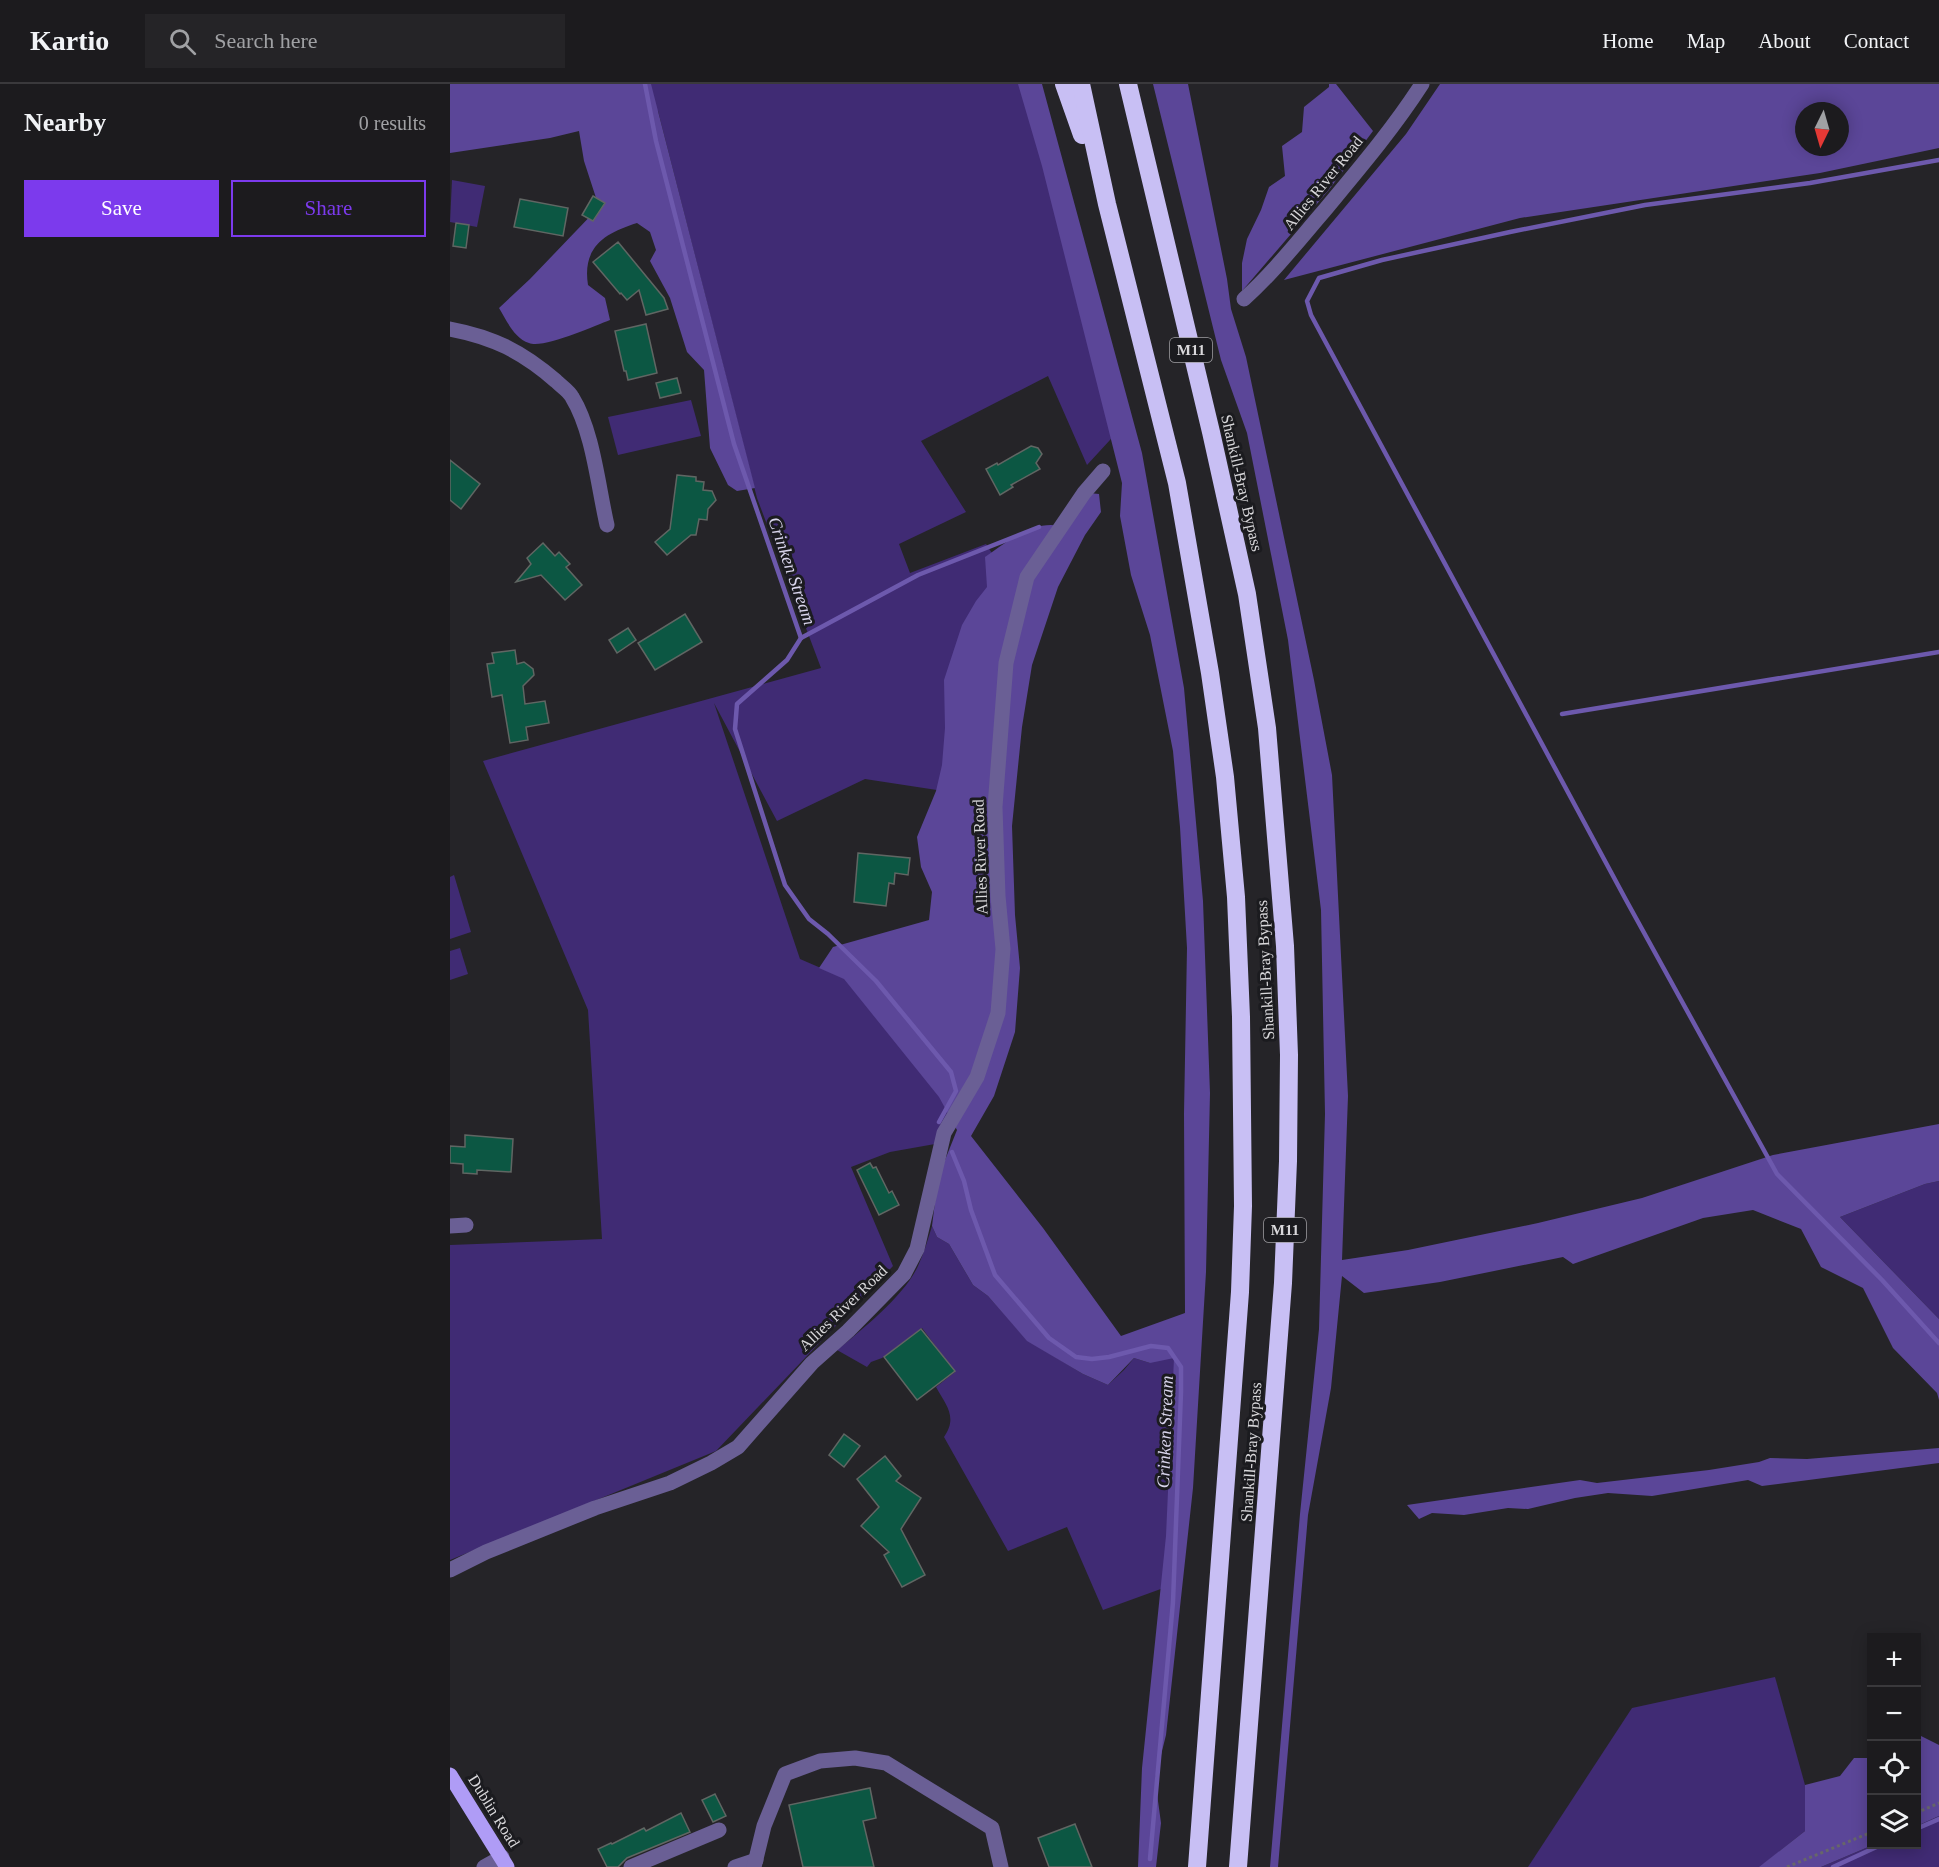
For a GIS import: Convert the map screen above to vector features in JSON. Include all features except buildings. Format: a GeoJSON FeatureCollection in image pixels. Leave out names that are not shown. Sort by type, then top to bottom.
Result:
{"type":"FeatureCollection","features":[{"type":"Feature","properties":{"kind":"highway"},"geometry":{"type":"LineString","coordinates":[[1064,84],[1107,204]]}},
{"type":"Feature","properties":{"kind":"highway","name":"Shankill-Bray Bypass"},"geometry":{"type":"LineString","coordinates":[[1081,84],[1107,204],[1177,483],[1210,673],[1229,811],[1236,897],[1241,1017],[1243,1206],[1240,1292],[1197,1867]]}},
{"type":"Feature","properties":{"kind":"highway","name":"Shankill-Bray Bypass"},"geometry":{"type":"LineString","coordinates":[[1129,84],[1247,594],[1267,728],[1285,946],[1289,1066],[1283,1283],[1238,1867]]}},
{"type":"Feature","properties":{"kind":"main road","name":"Dublin Road"},"geometry":{"type":"LineString","coordinates":[[450,1775],[504,1862]]}},
{"type":"Feature","properties":{"kind":"street","name":"Allies River Road"},"geometry":{"type":"LineString","coordinates":[[1244,298],[1286,257],[1377,146],[1422,84]]}},
{"type":"Feature","properties":{"kind":"street"},"geometry":{"type":"LineString","coordinates":[[450,329],[479,335],[515,350],[572,395],[590,438],[597,484],[607,525]]}},
{"type":"Feature","properties":{"kind":"street","name":"Allies River Road"},"geometry":{"type":"LineString","coordinates":[[450,1569],[595,1508],[670,1483],[738,1447],[812,1363],[848,1331],[904,1274],[917,1249],[944,1133],[977,1077],[998,1013],[1003,949],[998,896],[995,807],[1006,663],[1027,577],[1084,493],[1103,471]]}},
{"type":"Feature","properties":{"kind":"street"},"geometry":{"type":"LineString","coordinates":[[450,1226],[466,1225]]}},
{"type":"Feature","properties":{"kind":"street"},"geometry":{"type":"LineString","coordinates":[[735,1867],[755,1864],[764,1826],[784,1774],[820,1761],[855,1758],[886,1763],[992,1827],[1001,1867]]}},
{"type":"Feature","properties":{"kind":"street"},"geometry":{"type":"LineString","coordinates":[[630,1867],[718,1830]]}},
{"type":"Feature","properties":{"kind":"street"},"geometry":{"type":"LineString","coordinates":[[484,1867],[504,1862]]}},
{"type":"Feature","properties":{"kind":"path"},"geometry":{"type":"LineString","coordinates":[[1921,1811],[1939,1803]]}},
{"type":"Feature","properties":{"kind":"path"},"geometry":{"type":"LineString","coordinates":[[1787,1867],[1867,1834]]}},
{"type":"Feature","properties":{"kind":"shaded area"},"geometry":{"type":"Polygon","coordinates":[[[450,84],[651,84],[755,488],[737,491],[728,485],[710,448],[704,370],[687,352],[670,298],[650,261],[656,250],[650,232],[637,223],[606,237],[592,251],[589,261],[588,285],[605,298],[610,320],[557,340],[536,344],[524,341],[511,328],[499,308],[599,207],[584,161],[579,131],[550,138],[450,153],[450,84]]]}},
{"type":"Feature","properties":{"kind":"shaded area"},"geometry":{"type":"Polygon","coordinates":[[[570,84],[1028,84],[1121,428],[1087,465],[1048,376],[921,441],[966,512],[899,544],[910,573],[986,544],[1012,584],[976,796],[865,779],[777,821],[714,703],[800,959],[844,978],[952,1112],[935,1144],[890,1152],[851,1167],[893,1266],[716,1451],[450,1560],[450,1245],[602,1239],[588,1010],[483,761],[821,668],[757,498],[658,111],[570,84]]]}},
{"type":"Feature","properties":{"kind":"shaded area"},"geometry":{"type":"Polygon","coordinates":[[[1018,84],[1042,84],[1142,453],[1184,688],[1203,901],[1210,1093],[1206,1272],[1193,1488],[1166,1735],[1155,1779],[1161,1823],[1156,1867],[1138,1867],[1142,1768],[1166,1536],[1174,1358],[1150,1363],[1134,1358],[1108,1385],[1083,1374],[1027,1341],[988,1296],[973,1285],[949,1244],[937,1237],[932,1226],[941,1170],[957,1130],[939,1097],[844,979],[819,968],[833,947],[929,920],[932,892],[921,867],[917,837],[936,791],[942,765],[945,728],[944,680],[962,625],[987,587],[985,557],[1016,536],[1033,528],[1051,525],[1065,528],[1089,493],[1099,494],[1101,512],[1085,535],[1058,587],[1032,665],[1022,727],[1012,826],[1015,915],[1020,968],[1015,1032],[994,1096],[971,1136],[1043,1228],[1121,1336],[1185,1313],[1184,1114],[1187,948],[1173,751],[1150,635],[1131,575],[1120,516],[1122,483],[1042,166],[1018,84]]]}},
{"type":"Feature","properties":{"kind":"shaded area"},"geometry":{"type":"Polygon","coordinates":[[[1153,84],[1188,84],[1231,309],[1246,357],[1332,775],[1348,1096],[1342,1260],[1408,1250],[1538,1223],[1642,1198],[1773,1155],[1939,1124],[1939,1181],[1925,1184],[1840,1217],[1939,1319],[1939,1400],[1937,1393],[1893,1348],[1863,1288],[1821,1267],[1801,1229],[1753,1210],[1703,1218],[1573,1264],[1563,1257],[1440,1282],[1364,1293],[1342,1276],[1331,1388],[1308,1515],[1278,1867],[1270,1867],[1300,1514],[1319,1329],[1325,1114],[1321,910],[1288,640],[1247,433],[1221,360],[1153,84]]]}},
{"type":"Feature","properties":{"kind":"shaded area"},"geometry":{"type":"Polygon","coordinates":[[[1329,84],[1336,84],[1373,131],[1328,191],[1242,291],[1242,263],[1247,239],[1269,187],[1285,176],[1282,146],[1302,132],[1304,107],[1329,87],[1329,84]]]}},
{"type":"Feature","properties":{"kind":"shaded area"},"geometry":{"type":"Polygon","coordinates":[[[1440,84],[1939,84],[1939,148],[1820,173],[1520,218],[1284,280],[1406,134],[1440,84]]]}},
{"type":"Feature","properties":{"kind":"shaded area"},"geometry":{"type":"Polygon","coordinates":[[[452,180],[485,186],[477,227],[450,222],[452,180]]]}},
{"type":"Feature","properties":{"kind":"shaded area"},"geometry":{"type":"Polygon","coordinates":[[[691,400],[701,436],[618,455],[608,417],[691,400]]]}},
{"type":"Feature","properties":{"kind":"shaded area"},"geometry":{"type":"Polygon","coordinates":[[[454,875],[471,932],[450,939],[450,877],[454,875]]]}},
{"type":"Feature","properties":{"kind":"shaded area"},"geometry":{"type":"Polygon","coordinates":[[[460,948],[468,974],[450,980],[450,951],[460,948]]]}},
{"type":"Feature","properties":{"kind":"shaded area"},"geometry":{"type":"Polygon","coordinates":[[[1939,1181],[1939,1319],[1840,1217],[1925,1184],[1939,1181]]]}},
{"type":"Feature","properties":{"kind":"shaded area"},"geometry":{"type":"Polygon","coordinates":[[[932,1226],[937,1237],[949,1244],[973,1285],[988,1296],[1027,1340],[1083,1374],[1108,1385],[1134,1358],[1150,1363],[1185,1313],[1169,1586],[1103,1610],[1067,1527],[1008,1551],[944,1437],[948,1430],[950,1417],[947,1405],[936,1387],[955,1372],[922,1328],[867,1367],[837,1350],[882,1311],[903,1289],[918,1266],[932,1226]]]}},
{"type":"Feature","properties":{"kind":"shaded area"},"geometry":{"type":"Polygon","coordinates":[[[1939,1448],[1939,1463],[1762,1486],[1748,1480],[1652,1496],[1608,1493],[1528,1509],[1508,1508],[1464,1515],[1432,1513],[1419,1519],[1407,1505],[1580,1480],[1597,1483],[1709,1470],[1759,1462],[1770,1458],[1807,1459],[1939,1448]]]}},
{"type":"Feature","properties":{"kind":"shaded area"},"geometry":{"type":"Polygon","coordinates":[[[1775,1677],[1805,1785],[1805,1831],[1760,1867],[1528,1867],[1632,1708],[1775,1677]]]}},
{"type":"Feature","properties":{"kind":"shaded area"},"geometry":{"type":"Polygon","coordinates":[[[1921,1736],[1939,1745],[1939,1816],[1921,1824],[1921,1736]]]}},
{"type":"Feature","properties":{"kind":"shaded area"},"geometry":{"type":"Polygon","coordinates":[[[1854,1758],[1867,1758],[1867,1848],[1821,1867],[1759,1867],[1805,1831],[1805,1785],[1840,1776],[1854,1758]]]}},
{"type":"Feature","properties":{"kind":"shaded area"},"geometry":{"type":"Polygon","coordinates":[[[1939,1816],[1939,1867],[1821,1867],[1867,1848],[1921,1849],[1921,1824],[1939,1816]]]}},
{"type":"Feature","properties":{"kind":"waterway","name":"Crinken Stream"},"geometry":{"type":"LineString","coordinates":[[645,84],[656,141],[734,444],[801,638],[787,660],[737,704],[735,729],[785,885],[809,919],[828,934],[876,981],[951,1072],[956,1091],[939,1122]]}},
{"type":"Feature","properties":{"kind":"waterway"},"geometry":{"type":"LineString","coordinates":[[1939,160],[1810,183],[1645,205],[1382,260],[1319,278],[1307,301],[1311,315],[1626,900],[1777,1174],[1882,1280],[1939,1343]]}},
{"type":"Feature","properties":{"kind":"waterway"},"geometry":{"type":"LineString","coordinates":[[801,638],[918,575],[1039,527]]}},
{"type":"Feature","properties":{"kind":"waterway"},"geometry":{"type":"LineString","coordinates":[[1562,714],[1939,652]]}},
{"type":"Feature","properties":{"kind":"waterway","name":"Crinken Stream"},"geometry":{"type":"LineString","coordinates":[[952,1152],[995,1275],[1049,1338],[1076,1357],[1092,1359],[1151,1346],[1168,1348],[1181,1367],[1173,1602],[1150,1859]]}},
{"type":"Feature","properties":{"kind":"waterway"},"geometry":{"type":"LineString","coordinates":[[1921,1827],[1939,1819]]}},
{"type":"Feature","properties":{"kind":"waterway"},"geometry":{"type":"LineString","coordinates":[[1833,1867],[1872,1849]]}}]}
